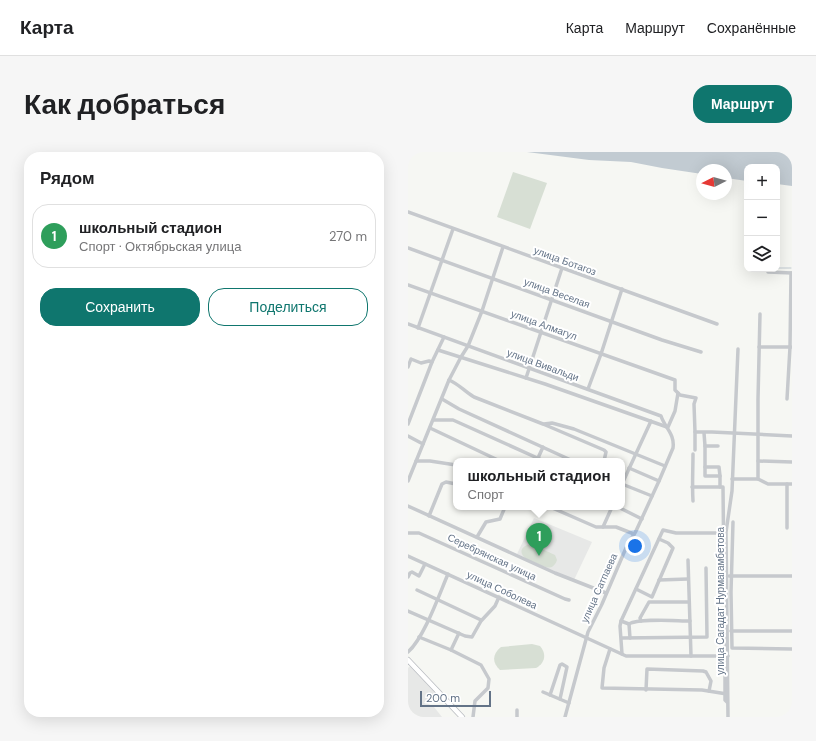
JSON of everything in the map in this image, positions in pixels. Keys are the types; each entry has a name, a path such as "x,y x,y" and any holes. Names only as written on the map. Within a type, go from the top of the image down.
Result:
{"main road":[{"path":"408,660 462,717"}],"street":[{"name":"улица Ботагоз","path":"408,212 717,324"},
{"path":"418,328 453,229"},
{"path":"408,481 449,380 468,346 482,311 503,246"},
{"name":"улица Веселая","path":"408,248 662,340 701,352"},
{"path":"526,378 562,268"},
{"path":"768,272 792,273 791,347 787,399"},
{"name":"улица Алмагул","path":"408,285 675,380 675,390 678,393"},
{"path":"588,389 622,289"},
{"path":"758,479 760,314"},
{"name":"улица Вивальди","path":"408,324 661,416 668,427"},
{"path":"408,424 432,362 444,337"},
{"path":"759,347 791,347"},
{"name":"улица Сагадат Нурмагамбетова","path":"728,717 726,694 726,656 730,631 724,533 732,479 738,349"},
{"path":"438,350 526,378 668,427 675,411 678,393 687,397 696,398 694,404 694,452 691,463 694,470 692,475 692,501"},
{"path":"408,367 411,359 421,363 429,361 432,362"},
{"path":"449,380 474,397 606,451 605,458"},
{"path":"442,399 459,409 567,458"},
{"path":"434,420 453,420 538,458 543,447"},
{"path":"625,477 651,421"},
{"path":"543,424 552,423 569,428 666,466"},
{"name":"улица Сатпаева","path":"565,717 588,638 606,593 666,466 674,443 668,427"},
{"path":"430,428 494,458"},
{"path":"695,432 792,436"},
{"path":"704,433 705,476 720,476"},
{"path":"408,436 423,444"},
{"path":"705,446 718,446"},
{"path":"416,461 430,461 453,465"},
{"path":"758,461 792,462"},
{"path":"705,467 719,467 720,487 722,487 726,656 633,657 609,648 604,668 602,688 709,691 726,694"},
{"path":"629,468 659,481"},
{"path":"732,479 758,479 768,484 792,484"},
{"path":"429,516 442,484 446,482 453,483"},
{"path":"787,484 787,528"},
{"path":"625,485 652,496"},
{"path":"692,487 720,487"},
{"path":"408,506 555,573 606,593"},
{"path":"477,537 486,522 500,519 504,510"},
{"path":"557,510 595,526 616,527 634,534"},
{"path":"603,527 611,510"},
{"path":"624,510 642,519"},
{"path":"733,522 730,631 732,648 792,649"},
{"path":"622,654 622,638 620,637 621,621 663,530 676,533 724,533"},
{"name":"Серебрянская улица","path":"408,533 419,532 569,600"},
{"path":"636,589 652,597 673,548 668,543 659,539"},
{"name":"улица Соболева","path":"408,556 609,648"},
{"path":"688,560 691,656"},
{"path":"408,577 412,572 419,576 425,564"},
{"path":"622,638 707,637 706,568"},
{"path":"408,652 413,647 428,620 448,574"},
{"path":"726,576 792,576"},
{"path":"659,580 688,579"},
{"path":"417,590 481,620"},
{"path":"408,611 465,636 472,637 481,620 495,606 499,597"},
{"path":"641,621 640,618 649,602 689,602"},
{"path":"621,621 629,624 641,621 690,621"},
{"path":"629,624 630,638"},
{"path":"730,631 792,631"},
{"path":"452,650 459,633"},
{"path":"419,637 452,650 481,665 489,679 488,688 475,701 473,717"},
{"path":"550,695 560,665 562,664 567,667 560,699"},
{"path":"646,690 647,669 706,672 710,682 709,691"},
{"path":"543,692 569,703"},
{"name":"улица Сагадат Нурмагамбетова","path":"724,717 727,708"},
{"path":"517,710 517,717"}],"shaded area":[{"path":"527,152 792,152 792,186 780,184 780,164 744,164 744,181 732,179 732,164 696,164 696,173 631,162 589,160"},
{"path":"513,172 547,183 530,229 497,217"},
{"path":"534,518 592,542 574,580 517,554"},
{"path":"531,544 555,555 557,560 555,564 548,568 524,557 522,554 523,548 526,545"},
{"path":"532,644 540,646 544,652 543,661 536,668 500,670 497,667 494,658 501,647"},
{"path":"412,664 437,691 425,702 434,707 442,717 408,717 408,668"}],"waterway":[{"path":"780,268 791,268"}],"place":[{"name":"школьный стадион","path":"539,556"}]}
